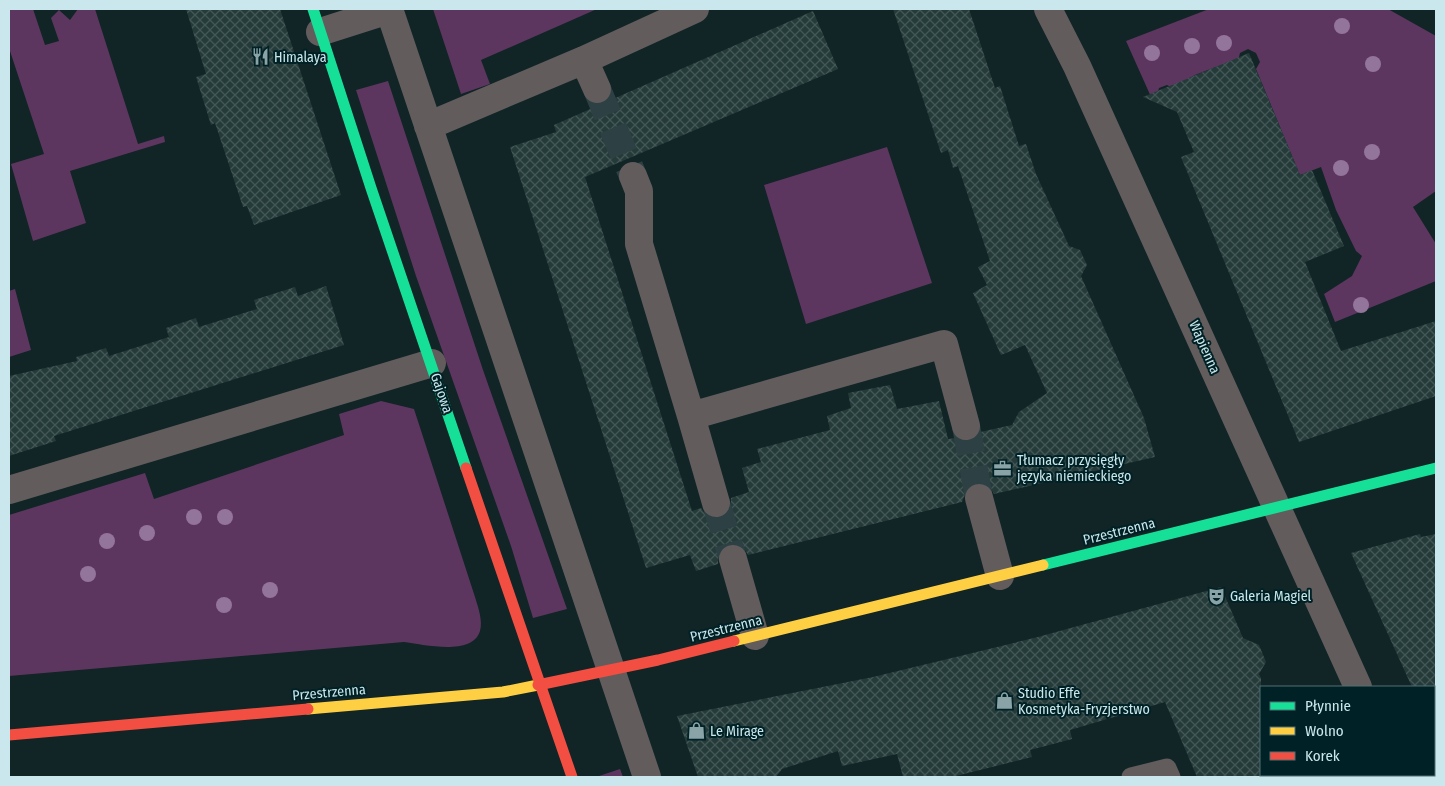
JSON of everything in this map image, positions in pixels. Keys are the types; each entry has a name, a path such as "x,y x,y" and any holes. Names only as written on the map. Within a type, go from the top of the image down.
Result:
{"street":[{"path":"428,126 584,60 695,9"},
{"name":"Wapienna","path":"1048,9 1077,66 1358,686"},
{"path":"317,20 389,10 647,777"},
{"name":"Gajowa","path":"317,20 572,777"},
{"path":"584,60 597,89"},
{"path":"633,176 639,191 639,244 716,503"},
{"path":"691,416 944,344 966,426"},
{"path":"9,490 432,363"},
{"name":"Przestrzenna","path":"9,734 476,695 540,685 755,636 1436,468"},
{"path":"979,498 1000,576"},
{"path":"733,559 755,636"}],"lane":[{"path":"1131,777 1167,768 1171,777"}],"shaded area":[{"path":"9,9 33,9 45,45 59,41 51,18 59,10 70,20 78,9 95,9 138,144 164,136 165,142 70,171 86,223 33,241 11,164 44,154 9,48"},
{"path":"433,9 597,9 481,60 490,84 461,94"},
{"path":"1209,9 1388,9 1436,36 1436,191 1413,207 1436,244 1436,281 1335,322 1324,294 1352,276 1362,256 1356,251 1336,210 1321,167 1300,175 1256,69 1260,62 1256,53 1248,49 1240,53 1238,61 1195,75 1173,88 1167,85 1159,88 1157,96 1152,99 1126,41"},
{"path":"388,81 483,370 567,609 533,618 511,546 416,276 356,90"},
{"path":"887,147 932,283 806,324 764,185"},
{"path":"15,289 31,350 9,357 9,291"},
{"path":"381,401 414,409 479,609 481,627 475,639 467,644 446,647 404,642 9,676 9,515 145,473 154,499 344,435 339,414"},
{"path":"620,769 623,777 596,777"}],"building":[{"path":"186,9 280,9 341,195 254,225 247,206 243,207 215,123 211,125 196,77 206,74"},
{"path":"893,9 969,9 995,88 1000,86 1019,146 1026,144 1036,174 1069,246 1080,250 1087,265 1081,276 1144,418 1155,457 994,494 990,487 983,483 975,483 968,487 962,502 748,555 743,547 729,544 721,549 718,556 718,564 696,571 690,555 646,568 510,147 556,132 554,125 813,11 838,69 585,177 692,511 701,508 706,515 713,518 721,518 727,514 731,507 731,498 749,492 742,468 761,462 757,449 830,430 827,416 851,408 848,393 890,385 897,409 939,401 948,439 956,438 962,441 970,441 980,432 1012,425 1019,412 1047,393 1025,345 1001,355 973,293 987,285 978,267 990,261 958,166 953,168 948,150 941,153"},
{"path":"1249,53 1300,175 1312,170 1344,246 1305,262 1341,351 1436,321 1436,396 1299,442 1181,157 1194,152 1177,112 1143,97"},
{"path":"326,286 344,345 54,436 56,441 9,456 9,376 77,361 76,357 106,348 109,356 169,337 166,328 196,318 199,327 257,309 254,300 295,287 298,296"},
{"path":"1420,534 1421,537 1436,534 1436,740 1435,686 1412,686 1351,553"},
{"path":"1221,587 1243,638 1259,645 1266,662 1259,674 1261,678 1261,777 1197,777 1165,702 1070,730 1072,739 1030,750 1032,757 952,777 903,777 897,754 842,766 838,751 782,769 776,777 698,777 677,716 873,677 1034,638"}],"tunnel":[{"path":"597,89 633,176"},
{"path":"966,426 979,498"},
{"path":"716,503 733,559"}],"traffic: fast":[{"path":"313,9 371,188 466,468"},
{"path":"1043,565 1436,468"}],"traffic: slow":[{"path":"734,641 1043,565"},
{"path":"308,709 503,692 538,685"}],"traffic: jam":[{"path":"466,468 572,777"},
{"path":"538,685 658,660 734,641"},
{"path":"9,735 308,709"}],"place":[{"name":"Himalaya","path":"260,57"},
{"name":"Tłumacz przysięgły języka niemieckiego","path":"1003,468"},
{"name":"Galeria Magiel","path":"1216,596"},
{"name":"Studio Effe Kosmetyka-Fryzjerstwo","path":"1004,701"},
{"name":"Le Mirage","path":"696,731"}]}
